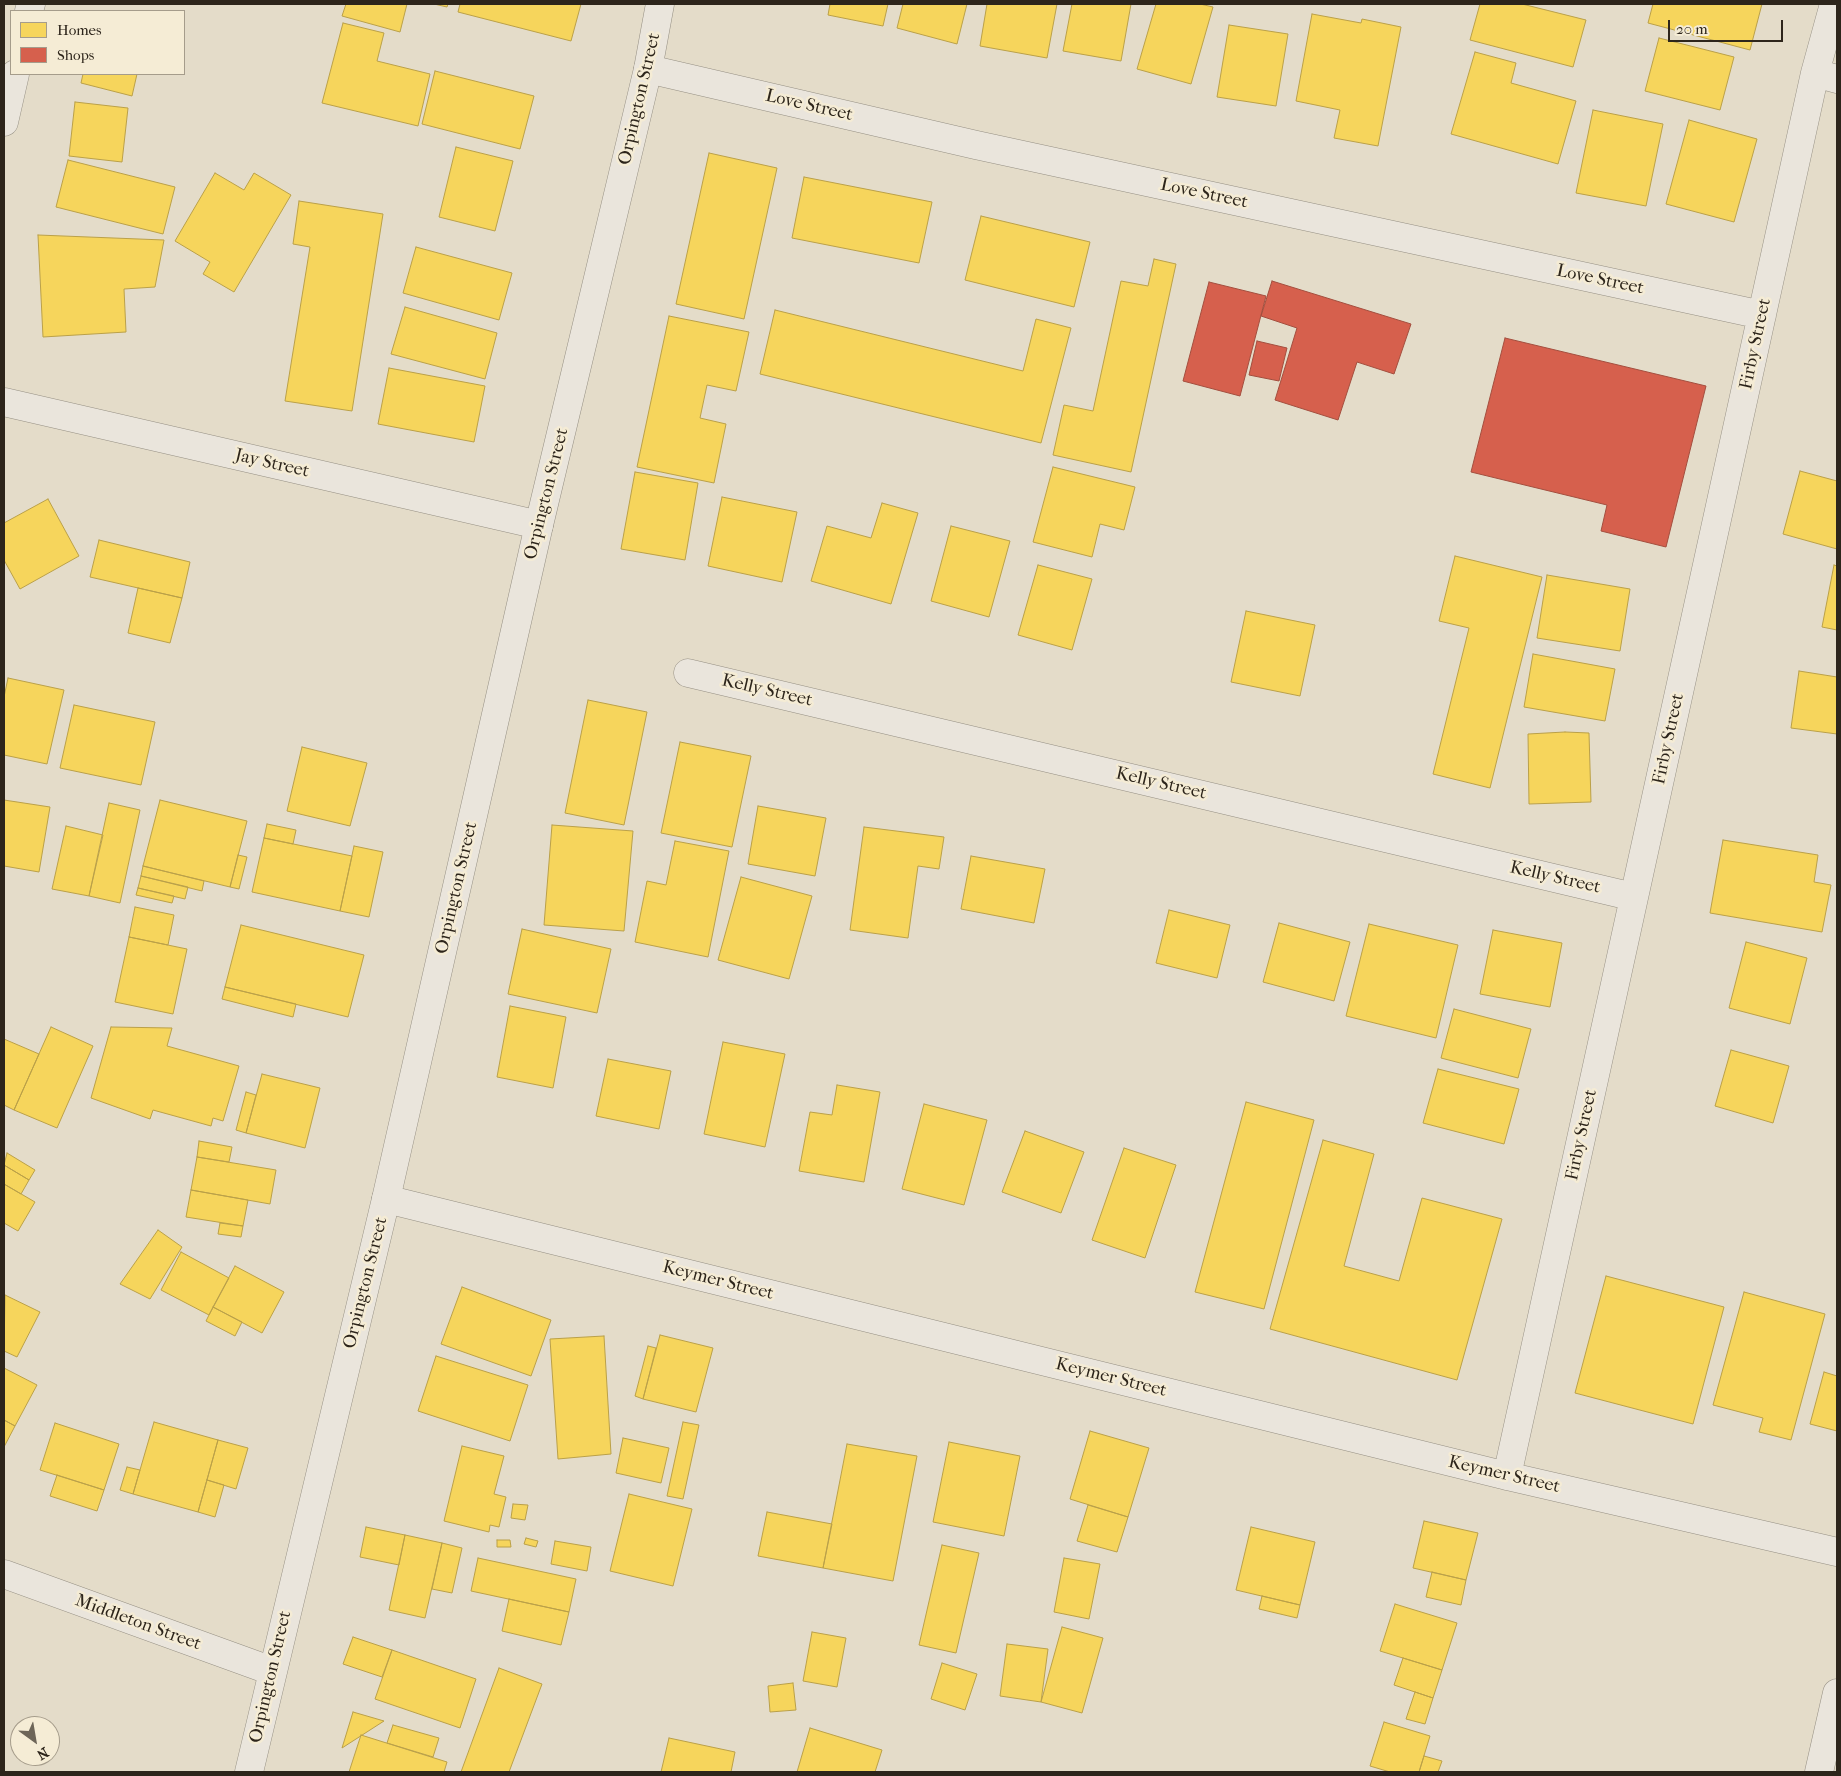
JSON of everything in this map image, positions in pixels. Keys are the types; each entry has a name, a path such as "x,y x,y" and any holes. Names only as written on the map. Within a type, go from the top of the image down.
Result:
{"street":[{"name":"Orpington Street","path":"248,1772 386,1200 539,525 648,69 660,4"},
{"name":"Firby Street","path":"1507,1476 1762,315 1826,76 1834,4"},
{"name":"Love Street","path":"648,69 976,145 1762,315"},
{"path":"4,122 15,75"},
{"name":"Jay Street","path":"4,402 539,525"},
{"name":"Kelly Street","path":"688,673 1634,897"},
{"name":"Keymer Street","path":"386,1200 1507,1476 1837,1552"},
{"name":"Middleton Street","path":"4,1574 272,1671"},
{"path":"1820,1772 1837,1693"}],"building: Homes":[{"path":"346,4 407,4 400,32 342,16"},
{"path":"434,4 448,4 447,7"},
{"path":"460,4 581,4 571,41 458,12"},
{"path":"830,4 888,4 883,26 828,15"},
{"path":"903,4 967,4 957,44 897,28"},
{"path":"987,4 1057,4 1047,58 980,46"},
{"path":"1072,4 1131,4 1121,61 1063,51"},
{"path":"1156,4 1200,4 1213,7 1191,84 1137,69"},
{"path":"1480,4 1522,4 1586,20 1573,67 1470,40"},
{"path":"1653,4 1762,4 1750,50 1648,23"},
{"path":"1312,14 1361,23 1362,19 1401,27 1378,146 1334,138 1340,110 1296,101"},
{"path":"343,23 384,33 377,61 430,74 418,126 322,103"},
{"path":"1229,25 1288,34 1276,106 1217,97"},
{"path":"1659,38 1734,57 1720,110 1645,91"},
{"path":"1475,52 1516,63 1511,83 1576,101 1558,164 1451,134"},
{"path":"435,71 534,96 520,149 422,124"},
{"path":"83,75 137,75 132,96 81,83"},
{"path":"75,102 128,108 122,162 69,156"},
{"path":"1593,110 1663,124 1646,206 1576,193"},
{"path":"1689,120 1757,139 1734,222 1666,204"},
{"path":"456,147 513,161 495,231 439,217"},
{"path":"709,153 777,168 744,319 676,304"},
{"path":"68,160 175,187 163,234 56,207"},
{"path":"215,173 244,190 254,173 291,195 234,292 203,274 210,262 175,241"},
{"path":"804,177 932,202 919,263 792,238"},
{"path":"299,201 383,214 352,411 285,401 310,247 293,244"},
{"path":"981,216 1090,242 1074,307 965,280"},
{"path":"38,235 164,240 155,287 124,289 126,332 43,337"},
{"path":"416,247 512,273 499,320 403,293"},
{"path":"1154,259 1176,264 1131,472 1053,455 1064,405 1093,411 1121,281 1148,286"},
{"path":"405,307 497,333 485,379 391,354"},
{"path":"775,310 1023,371 1036,319 1071,328 1041,443 760,374"},
{"path":"669,316 749,332 736,391 707,385 700,418 726,424 714,483 637,467"},
{"path":"389,368 485,386 474,442 378,424"},
{"path":"1053,467 1135,487 1124,530 1100,524 1092,557 1033,542"},
{"path":"1800,471 1837,481 1837,549 1783,534"},
{"path":"635,472 698,483 685,560 621,549"},
{"path":"722,497 797,512 782,582 708,566"},
{"path":"48,499 79,556 20,589 4,560 4,523"},
{"path":"882,503 918,513 891,604 811,581 827,526 871,538"},
{"path":"951,526 1010,541 989,617 931,601"},
{"path":"99,540 190,562 182,598 90,577"},
{"path":"1455,556 1542,577 1490,788 1433,774 1469,628 1439,621"},
{"path":"1038,565 1092,579 1072,650 1018,635"},
{"path":"1834,565 1837,566 1837,630 1822,627"},
{"path":"1547,575 1630,589 1620,651 1537,638"},
{"path":"138,588 182,598 170,643 128,633"},
{"path":"1246,611 1315,625 1300,696 1231,682"},
{"path":"1533,654 1615,669 1605,721 1524,707"},
{"path":"1799,671 1837,677 1837,734 1791,728"},
{"path":"8,678 64,690 47,764 4,755 4,697"},
{"path":"588,700 647,712 624,825 565,813"},
{"path":"74,705 155,722 141,785 60,768"},
{"path":"1589,733 1591,802 1529,804 1528,734"},
{"path":"680,742 751,756 732,847 661,833"},
{"path":"302,747 367,763 350,826 287,811"},
{"path":"4,800 50,807 39,872 4,866"},
{"path":"160,800 247,821 230,887 143,866"},
{"path":"109,803 140,810 120,903 89,896"},
{"path":"758,806 826,818 815,876 748,864"},
{"path":"267,824 296,830 293,844 264,838"},
{"path":"552,825 633,831 624,931 544,925"},
{"path":"66,826 103,835 89,896 52,889"},
{"path":"864,827 944,837 939,869 918,866 908,938 850,930"},
{"path":"264,838 352,856 340,911 252,892"},
{"path":"1723,840 1818,855 1814,882 1831,885 1822,932 1710,913"},
{"path":"675,841 729,851 708,957 635,942 647,881 666,885"},
{"path":"354,846 383,852 369,917 340,911"},
{"path":"238,855 247,857 239,889 230,887"},
{"path":"971,856 1045,869 1034,923 961,909"},
{"path":"143,866 204,881 202,891 141,876"},
{"path":"141,876 188,887 185,899 138,888"},
{"path":"741,877 812,896 789,979 718,960"},
{"path":"138,888 174,896 172,903 136,895"},
{"path":"135,907 174,915 168,945 129,937"},
{"path":"1169,910 1230,925 1217,978 1156,963"},
{"path":"1279,923 1350,942 1334,1001 1263,982"},
{"path":"1369,924 1458,945 1436,1038 1346,1016"},
{"path":"241,925 364,955 348,1017 225,987"},
{"path":"522,929 611,949 597,1013 508,994"},
{"path":"1493,930 1562,943 1550,1007 1480,994"},
{"path":"129,937 187,949 173,1014 115,1002"},
{"path":"1746,942 1807,958 1790,1024 1729,1008"},
{"path":"225,987 296,1004 293,1017 222,999"},
{"path":"510,1006 566,1017 553,1088 497,1077"},
{"path":"1454,1009 1531,1029 1518,1078 1441,1058"},
{"path":"51,1027 93,1046 57,1128 14,1110"},
{"path":"111,1027 172,1028 167,1046 239,1066 223,1121 213,1118 211,1126 153,1110 150,1119 91,1098"},
{"path":"4,1039 39,1054 14,1110 4,1105"},
{"path":"723,1042 785,1054 765,1147 704,1134"},
{"path":"1731,1050 1789,1066 1773,1123 1715,1106"},
{"path":"608,1059 671,1071 659,1129 596,1116"},
{"path":"1438,1069 1519,1089 1504,1144 1423,1123"},
{"path":"262,1074 320,1088 305,1148 246,1133"},
{"path":"837,1085 880,1092 864,1182 799,1171 810,1112 832,1115"},
{"path":"246,1092 256,1095 246,1133 236,1130"},
{"path":"1246,1102 1314,1120 1264,1309 1195,1292"},
{"path":"924,1104 987,1120 964,1205 902,1189"},
{"path":"1025,1131 1084,1152 1061,1213 1002,1192"},
{"path":"1323,1140 1374,1154 1344,1266 1399,1281 1422,1198 1502,1219 1457,1380 1270,1329"},
{"path":"199,1141 232,1147 229,1162 197,1157"},
{"path":"1124,1148 1176,1165 1145,1258 1092,1240"},
{"path":"7,1153 35,1170 29,1180 4,1165"},
{"path":"197,1157 276,1170 270,1204 191,1190"},
{"path":"4,1165 29,1180 21,1194 4,1184"},
{"path":"4,1184 35,1202 18,1231 4,1223"},
{"path":"191,1190 248,1200 243,1226 186,1217"},
{"path":"220,1223 243,1226 241,1237 218,1234"},
{"path":"158,1230 182,1247 150,1299 120,1284"},
{"path":"181,1252 229,1278 209,1315 161,1290"},
{"path":"235,1266 284,1292 262,1333 213,1307"},
{"path":"1606,1276 1724,1307 1693,1424 1575,1393"},
{"path":"462,1287 551,1320 531,1376 441,1344"},
{"path":"1744,1292 1825,1314 1791,1440 1759,1432 1763,1418 1713,1405"},
{"path":"5,1295 40,1312 17,1357 4,1351"},
{"path":"213,1307 242,1322 235,1336 206,1321"},
{"path":"660,1335 713,1348 696,1412 643,1399"},
{"path":"604,1336 611,1454 558,1459 550,1339"},
{"path":"648,1346 656,1348 643,1399 635,1396"},
{"path":"436,1356 528,1385 510,1441 418,1411"},
{"path":"4,1368 37,1385 15,1426 4,1420"},
{"path":"1824,1372 1837,1376 1837,1431 1810,1424"},
{"path":"4,1420 15,1426 4,1447"},
{"path":"154,1422 218,1440 198,1512 133,1494"},
{"path":"683,1422 699,1425 683,1499 667,1496"},
{"path":"55,1423 119,1444 104,1490 40,1470"},
{"path":"1090,1431 1149,1448 1128,1517 1070,1499"},
{"path":"623,1438 669,1448 661,1483 616,1473"},
{"path":"218,1440 248,1448 236,1489 207,1480"},
{"path":"949,1442 1020,1456 1004,1536 933,1522"},
{"path":"847,1444 917,1456 893,1581 823,1568"},
{"path":"462,1446 504,1456 494,1494 506,1497 499,1527 490,1525 489,1532 444,1521"},
{"path":"127,1467 140,1470 133,1494 120,1490"},
{"path":"57,1475 104,1490 97,1511 50,1496"},
{"path":"207,1480 224,1485 215,1517 198,1512"},
{"path":"629,1494 692,1509 673,1586 610,1571"},
{"path":"513,1504 528,1505 525,1520 511,1518"},
{"path":"1088,1505 1128,1517 1117,1552 1077,1541"},
{"path":"767,1512 832,1524 823,1568 758,1556"},
{"path":"1424,1521 1478,1533 1466,1580 1413,1568"},
{"path":"366,1527 405,1535 399,1565 360,1557"},
{"path":"1251,1527 1315,1542 1300,1605 1236,1590"},
{"path":"405,1535 442,1543 425,1618 389,1610"},
{"path":"526,1538 538,1541 536,1547 524,1544"},
{"path":"497,1540 510,1540 511,1547 497,1547"},
{"path":"555,1541 591,1547 587,1571 551,1564"},
{"path":"442,1543 462,1548 452,1593 432,1589"},
{"path":"942,1545 979,1553 956,1653 919,1645"},
{"path":"478,1558 576,1579 569,1612 471,1591"},
{"path":"1064,1558 1100,1564 1089,1619 1054,1612"},
{"path":"1432,1572 1466,1580 1461,1605 1426,1597"},
{"path":"1262,1596 1300,1605 1297,1618 1259,1609"},
{"path":"509,1599 569,1612 561,1645 502,1631"},
{"path":"1395,1604 1457,1623 1442,1670 1380,1651"},
{"path":"1062,1627 1103,1638 1082,1713 1041,1702"},
{"path":"812,1632 846,1638 837,1687 803,1681"},
{"path":"353,1637 392,1650 382,1677 343,1664"},
{"path":"1007,1644 1048,1649 1041,1702 1000,1696"},
{"path":"392,1650 476,1679 460,1728 375,1699"},
{"path":"1403,1658 1442,1670 1433,1698 1394,1685"},
{"path":"942,1663 977,1674 965,1710 931,1699"},
{"path":"499,1668 542,1684 509,1772 461,1772"},
{"path":"793,1683 796,1710 770,1712 768,1686"},
{"path":"1415,1692 1433,1698 1425,1724 1406,1719"},
{"path":"353,1712 384,1721 342,1748"},
{"path":"1384,1722 1430,1736 1419,1772 1390,1772 1370,1766"},
{"path":"393,1725 439,1738 433,1757 387,1743"},
{"path":"810,1728 882,1750 875,1772 797,1772"},
{"path":"361,1735 447,1762 444,1772 349,1772"},
{"path":"669,1738 735,1752 731,1772 661,1772"},
{"path":"1424,1756 1442,1761 1438,1772 1419,1772"}],"building: Shops":[{"path":"1272,281 1411,324 1394,374 1357,362 1338,420 1275,400 1297,328 1261,316"},
{"path":"1209,282 1266,296 1240,396 1183,381"},
{"path":"1505,338 1706,386 1666,547 1601,531 1607,505 1471,472"},
{"path":"1257,341 1287,348 1279,381 1249,375"}]}
